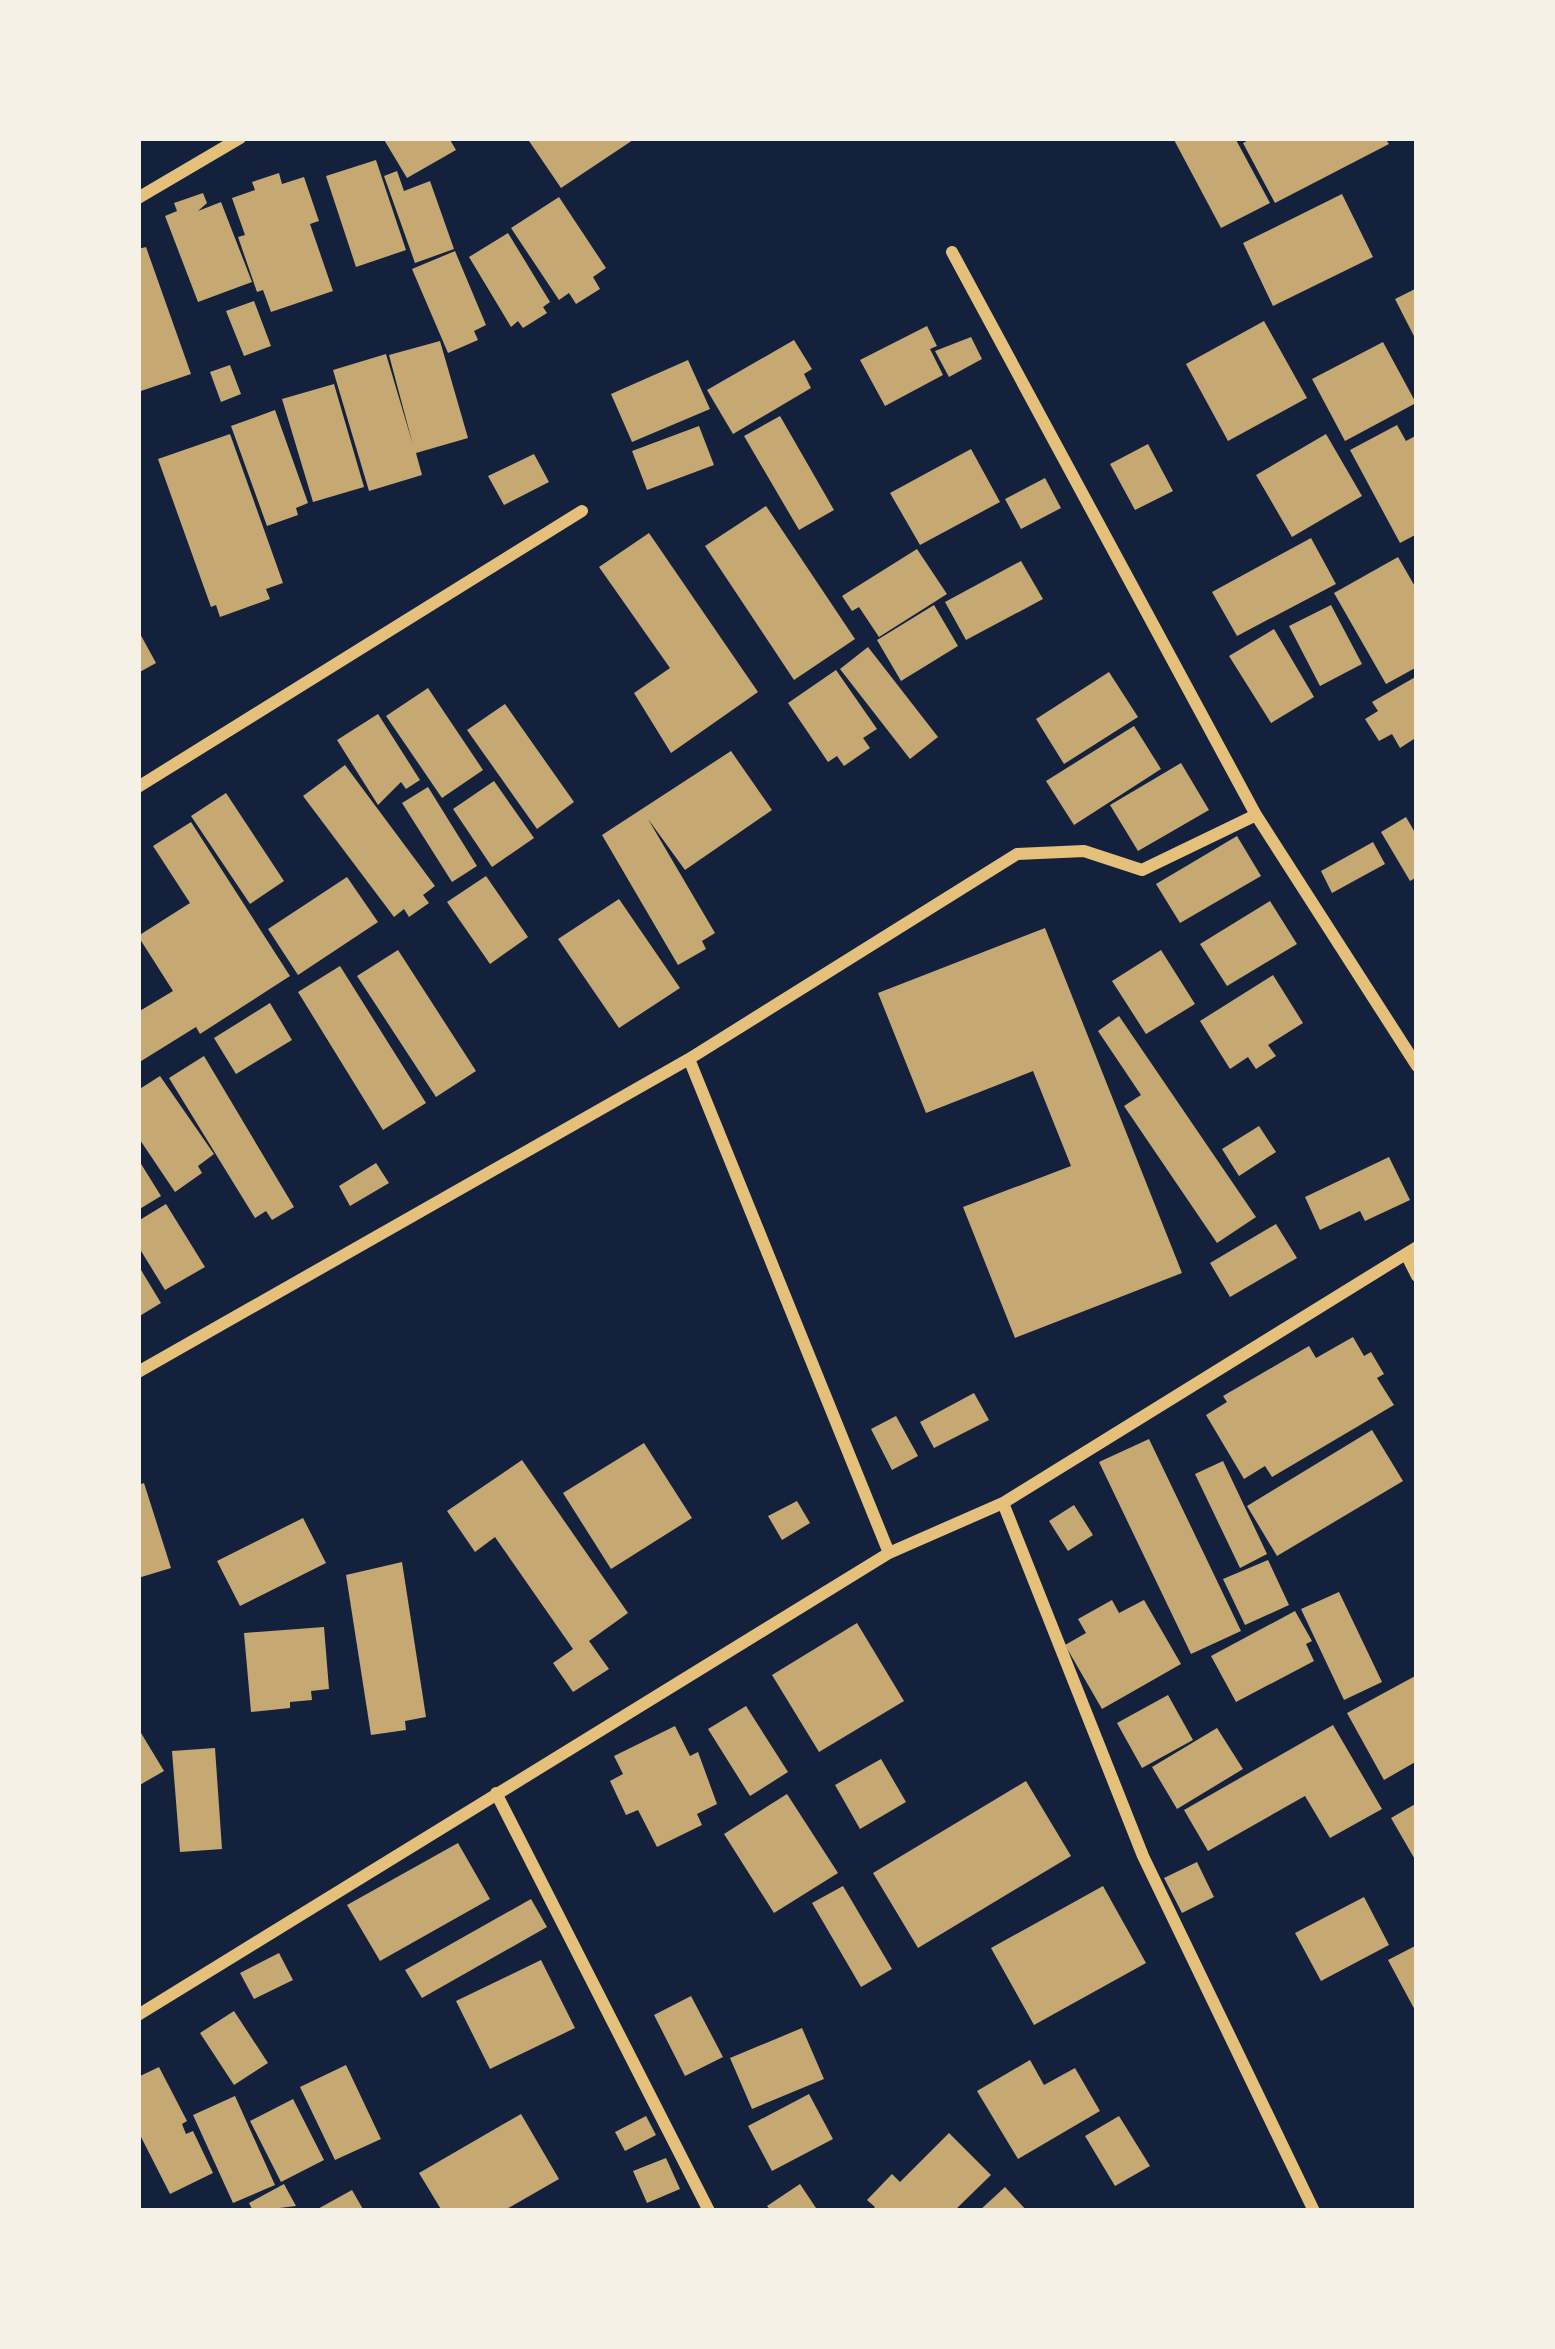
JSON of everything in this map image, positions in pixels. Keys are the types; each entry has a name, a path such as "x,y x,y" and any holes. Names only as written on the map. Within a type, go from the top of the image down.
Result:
{"street":[{"path":"138,198 240,138"},
{"path":"952,252 1256,815 1417,1066"},
{"path":"138,787 582,511"},
{"path":"138,1372 689,1059 1017,854 1084,851 1142,870 1256,815"},
{"path":"689,1059 889,1553"},
{"path":"138,2015 889,1553 1004,1503 1412,1250 1417,1276"},
{"path":"1004,1503 1143,1856 1314,2211"},
{"path":"496,1793 709,2211"}],"building":[{"path":"383,138 449,138 456,150 407,178"},
{"path":"527,138 636,138 561,188"},
{"path":"1173,138 1235,138 1270,203 1221,228"},
{"path":"1252,138 1385,138 1389,144 1275,203 1243,143"},
{"path":"376,160 406,250 356,267 326,176"},
{"path":"397,171 404,191 430,181 454,249 415,263 384,176"},
{"path":"279,173 282,184 304,177 319,221 310,224 333,291 271,312 263,290 257,292 238,237 245,235 232,198 255,190 252,182"},
{"path":"203,193 207,203 198,211 221,202 252,282 198,302 165,216 177,211 174,203"},
{"path":"1342,194 1373,257 1273,306 1243,243"},
{"path":"559,197 606,268 593,277 600,289 576,304 569,293 559,300 511,228"},
{"path":"508,233 550,302 543,307 547,313 523,328 518,321 511,327 469,257"},
{"path":"146,247 191,374 138,392 138,249"},
{"path":"455,251 486,325 474,331 478,340 448,353 412,269"},
{"path":"1417,288 1417,342 1395,299"},
{"path":"254,301 271,346 244,356 226,311"},
{"path":"1264,321 1307,398 1228,441 1186,364"},
{"path":"927,326 937,346 930,349 943,375 885,406 860,360"},
{"path":"971,337 982,359 949,377 935,351"},
{"path":"794,340 812,369 804,374 811,388 733,434 707,390"},
{"path":"440,341 468,438 416,453 422,475 369,491 333,370 386,354 413,445 389,355"},
{"path":"1383,342 1416,403 1345,441 1312,379"},
{"path":"688,360 710,409 632,442 611,394"},
{"path":"230,365 241,394 221,402 210,372"},
{"path":"334,384 364,487 313,502 282,399"},
{"path":"275,410 308,503 296,508 298,515 267,526 231,426"},
{"path":"780,416 834,510 799,530 744,436"},
{"path":"1397,425 1406,441 1417,435 1417,534 1400,543 1350,450"},
{"path":"699,426 714,465 647,490 632,451"},
{"path":"230,434 283,583 266,589 270,599 220,617 216,605 211,607 158,459"},
{"path":"1326,434 1362,496 1292,537 1256,475"},
{"path":"1148,444 1173,491 1135,510 1110,464"},
{"path":"971,449 1000,502 920,545 890,493"},
{"path":"534,454 549,482 504,505 488,476"},
{"path":"1045,478 1061,508 1021,529 1005,499"},
{"path":"766,506 855,639 794,680 705,546"},
{"path":"649,533 758,692 671,753 634,693 670,668 599,567"},
{"path":"1311,538 1336,584 1237,636 1212,592"},
{"path":"917,549 947,594 879,637 859,607 852,611 842,596"},
{"path":"1398,557 1417,590 1417,667 1386,684 1334,593"},
{"path":"1021,561 1043,599 966,640 945,602"},
{"path":"934,605 958,646 901,681 877,640"},
{"path":"1331,605 1362,664 1320,686 1289,626"},
{"path":"1274,629 1314,697 1271,723 1229,656"},
{"path":"138,630 156,663 138,673"},
{"path":"868,647 938,737 910,759 840,669"},
{"path":"836,670 877,729 863,738 870,748 844,766 837,756 828,762 788,703"},
{"path":"1109,672 1138,717 1064,764 1036,719"},
{"path":"1417,676 1417,737 1400,748 1392,734 1379,741 1365,719 1378,711 1372,702"},
{"path":"428,688 483,770 442,798 386,716"},
{"path":"505,704 574,802 537,829 467,730"},
{"path":"378,714 420,780 406,789 401,782 378,805 337,740"},
{"path":"1134,726 1161,769 1074,825 1046,781"},
{"path":"731,751 772,810 685,870 648,819 715,933 702,941 706,949 678,965 602,835"},
{"path":"1181,763 1209,810 1138,851 1110,805"},
{"path":"345,765 435,886 423,895 429,903 409,917 404,909 394,917 303,796"},
{"path":"494,781 534,838 492,867 453,809"},
{"path":"428,787 477,866 452,882 402,803"},
{"path":"226,793 284,881 250,904 191,816"},
{"path":"1406,817 1417,836 1417,877 1410,881 1381,832"},
{"path":"191,822 290,976 200,1034 196,1027 138,1063 138,1012 173,991 138,936 190,903 153,846"},
{"path":"1237,836 1261,876 1180,923 1156,884"},
{"path":"1373,842 1385,864 1332,893 1321,871"},
{"path":"486,876 528,937 490,964 447,902"},
{"path":"347,877 378,922 298,975 268,929"},
{"path":"619,899 680,988 619,1028 558,939"},
{"path":"1270,901 1297,944 1227,986 1200,944"},
{"path":"1045,928 1182,1273 1015,1338 963,1207 1071,1166 1033,1071 926,1113 878,993"},
{"path":"398,950 476,1071 436,1097 357,976"},
{"path":"1161,950 1195,1004 1146,1034 1112,981"},
{"path":"340,966 426,1103 383,1130 298,992"},
{"path":"1273,975 1303,1023 1268,1045 1276,1056 1256,1069 1248,1057 1230,1069 1200,1021"},
{"path":"270,1003 292,1040 236,1074 214,1038"},
{"path":"1119,1016 1256,1217 1217,1243 1124,1106 1141,1095 1098,1031"},
{"path":"204,1056 294,1207 272,1220 266,1211 255,1218 169,1078"},
{"path":"160,1076 214,1154 198,1166 202,1173 175,1192 138,1137 138,1090"},
{"path":"1259,1126 1276,1152 1239,1176 1222,1149"},
{"path":"1389,1157 1410,1200 1365,1221 1360,1211 1320,1230 1305,1197"},
{"path":"138,1159 161,1196 138,1210"},
{"path":"376,1163 389,1183 350,1206 339,1186"},
{"path":"166,1204 205,1267 165,1290 138,1246 138,1221"},
{"path":"1276,1224 1297,1258 1230,1297 1210,1263"},
{"path":"138,1265 161,1303 138,1317"},
{"path":"1353,1337 1364,1356 1371,1352 1384,1374 1377,1378 1394,1405 1272,1477 1265,1466 1244,1479 1206,1415 1227,1402 1223,1396 1309,1346 1316,1358"},
{"path":"974,1393 989,1420 934,1448 920,1422"},
{"path":"896,1416 918,1456 892,1470 871,1429"},
{"path":"1372,1430 1403,1481 1277,1556 1247,1506"},
{"path":"1149,1439 1241,1631 1191,1654 1099,1462"},
{"path":"644,1443 692,1518 611,1569 563,1493"},
{"path":"522,1460 628,1613 589,1641 609,1669 573,1692 553,1663 573,1649 495,1537 475,1552 447,1511"},
{"path":"1223,1461 1267,1554 1240,1568 1195,1474"},
{"path":"144,1483 171,1568 138,1578 138,1485"},
{"path":"797,1501 810,1523 782,1540 768,1516"},
{"path":"1074,1505 1093,1535 1068,1551 1049,1521"},
{"path":"303,1518 326,1563 240,1606 217,1561"},
{"path":"1268,1560 1289,1605 1245,1625 1223,1579"},
{"path":"402,1562 426,1717 405,1721 406,1730 371,1735 346,1575"},
{"path":"1339,1592 1382,1682 1344,1700 1301,1609"},
{"path":"1112,1600 1119,1613 1144,1600 1181,1664 1102,1709 1065,1645 1086,1633 1078,1619"},
{"path":"1295,1611 1312,1641 1306,1644 1314,1661 1236,1702 1211,1656"},
{"path":"857,1623 904,1701 819,1752 772,1675"},
{"path":"324,1627 329,1689 311,1691 312,1700 290,1702 290,1708 251,1712 244,1633"},
{"path":"1417,1675 1417,1761 1384,1780 1347,1713"},
{"path":"1168,1695 1193,1740 1142,1768 1117,1723"},
{"path":"746,1706 788,1772 750,1796 708,1729"},
{"path":"1333,1725 1382,1809 1330,1838 1305,1796 1208,1851 1184,1810"},
{"path":"675,1726 690,1756 698,1752 717,1804 697,1814 702,1825 657,1847 638,1810 626,1815 610,1781 623,1774 614,1756"},
{"path":"138,1728 164,1771 138,1786"},
{"path":"1217,1728 1243,1769 1177,1809 1152,1767"},
{"path":"215,1748 222,1849 180,1852 172,1751"},
{"path":"881,1759 906,1802 860,1829 835,1785"},
{"path":"1026,1781 1071,1856 918,1948 873,1873"},
{"path":"787,1794 838,1873 774,1913 724,1834"},
{"path":"1417,1803 1417,1863 1391,1818"},
{"path":"458,1843 490,1899 380,1961 347,1905"},
{"path":"1197,1862 1214,1897 1182,1913 1164,1878"},
{"path":"843,1886 892,1969 861,1987 812,1903"},
{"path":"1103,1886 1146,1963 1034,2025 991,1948"},
{"path":"1364,1897 1389,1945 1321,1981 1295,1933"},
{"path":"531,1899 547,1927 422,1998 405,1970"},
{"path":"1417,1945 1417,2014 1388,1960"},
{"path":"279,1953 293,1980 254,1999 240,1973"},
{"path":"541,1960 575,2028 490,2069 456,2001"},
{"path":"691,1996 723,2057 685,2076 654,2015"},
{"path":"234,2011 268,2063 234,2085 200,2033"},
{"path":"802,2028 824,2079 752,2109 730,2058"},
{"path":"1030,2060 1044,2085 1075,2068 1100,2111 1018,2159 977,2091"},
{"path":"346,2065 381,2139 335,2160 300,2087"},
{"path":"159,2067 187,2121 182,2124 186,2134 193,2131 213,2173 170,2194 138,2131 138,2077"},
{"path":"809,2094 833,2139 772,2171 748,2126"},
{"path":"235,2096 275,2185 233,2203 193,2115"},
{"path":"293,2099 324,2160 281,2182 250,2121"},
{"path":"521,2114 559,2179 503,2211 442,2211 419,2173"},
{"path":"646,2116 656,2135 625,2151 615,2132"},
{"path":"1119,2116 1150,2166 1115,2186 1085,2136"},
{"path":"949,2133 991,2175 954,2211 871,2211 875,2207 867,2200 892,2174 900,2182"},
{"path":"666,2158 680,2189 647,2203 633,2171"},
{"path":"284,2184 296,2206 253,2211 249,2203"},
{"path":"800,2184 818,2211 771,2211 767,2206"},
{"path":"1005,2187 1027,2211 979,2211"},
{"path":"352,2190 364,2211 314,2211"}]}
